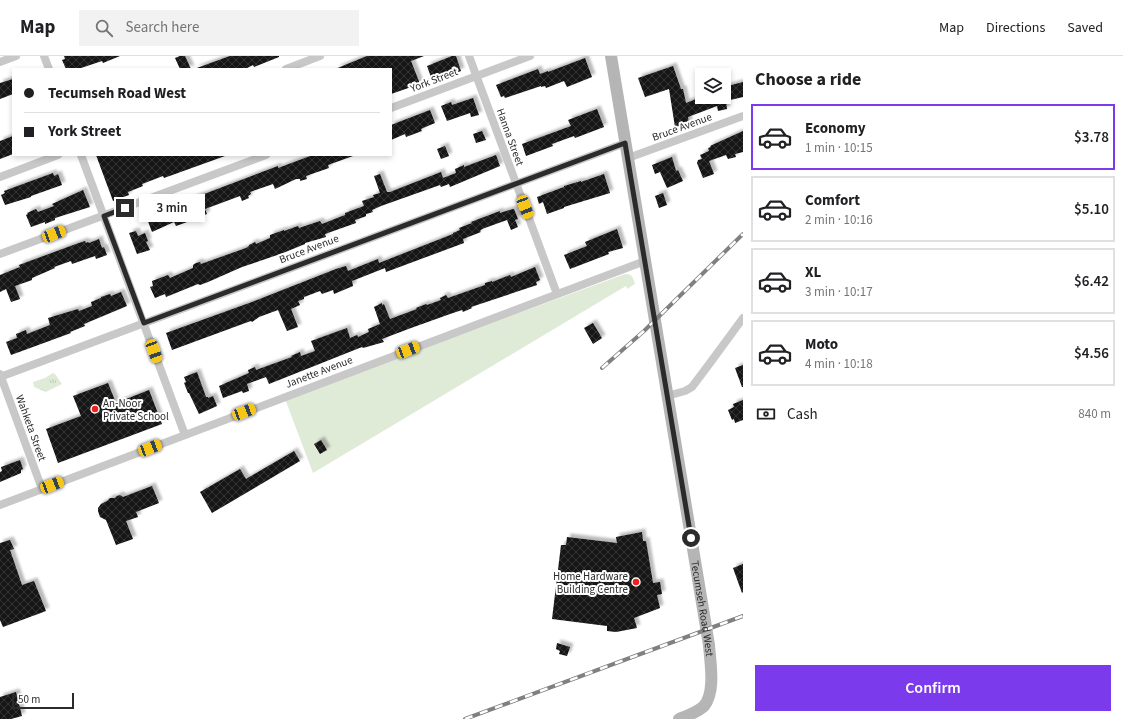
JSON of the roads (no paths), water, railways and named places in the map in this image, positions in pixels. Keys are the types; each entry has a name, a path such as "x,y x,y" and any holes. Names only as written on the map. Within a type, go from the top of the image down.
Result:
{"main road":[{"name":"Tecumseh Road West","path":"611,56 708,638 712,679 708,696 704,706 679,719"}],"street":[{"path":"0,62 16,56"},
{"path":"44,56 49,68"},
{"path":"289,68 320,56"},
{"name":"Hanna Street","path":"469,56 557,294"},
{"name":"York Street","path":"392,108 530,56"},
{"name":"Bruce Avenue","path":"628,158 743,116"},
{"name":"Bruce Avenue","path":"0,376 625,143"},
{"path":"0,177 55,156"},
{"path":"81,156 185,435"},
{"path":"0,254 263,156"},
{"name":"Janette Avenue","path":"0,505 645,261"},
{"path":"667,396 686,391 697,381 743,318"},
{"name":"Wahketa Street","path":"0,376 42,489"}],"railway":[{"path":"602,368 644,331 743,234"},
{"path":"465,719 743,616"}],"place":[{"name":"An-Noor Private School","path":"95,409"},
{"name":"Home Hardware Building Centre","path":"636,582"}]}
